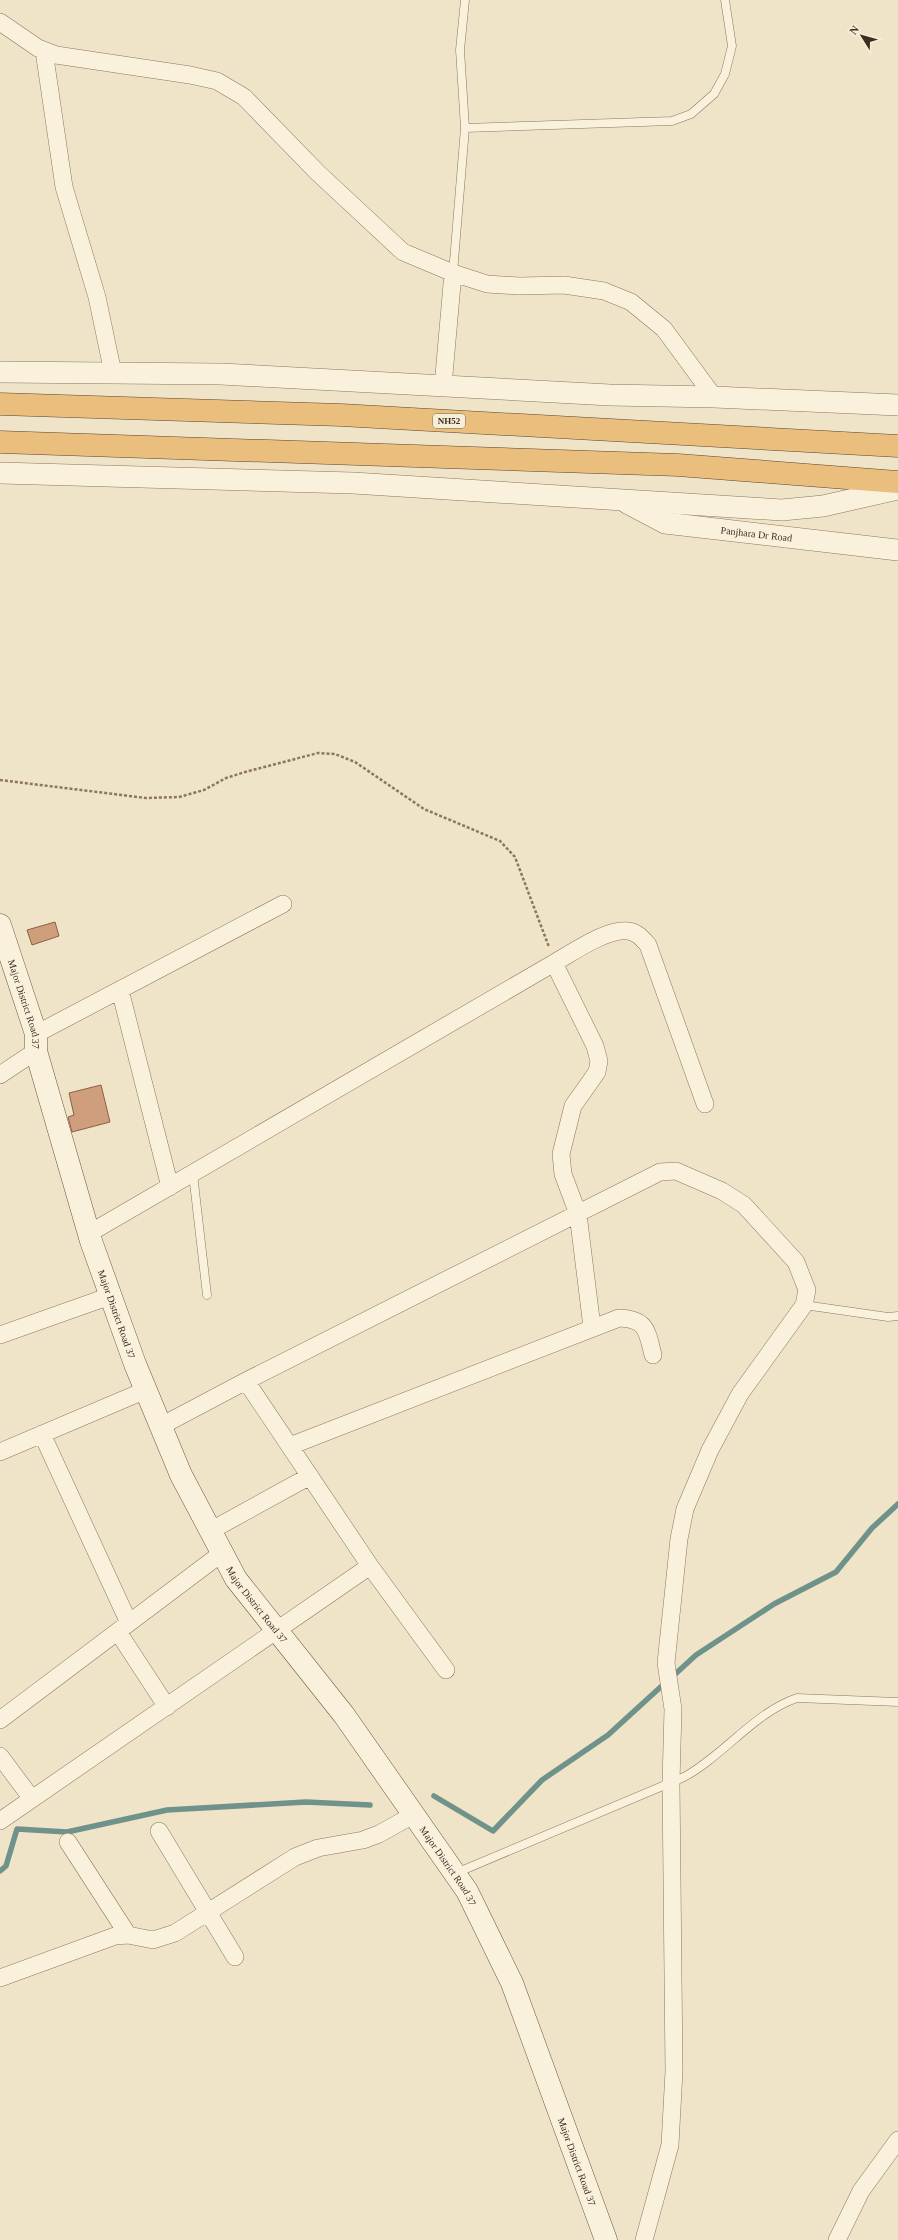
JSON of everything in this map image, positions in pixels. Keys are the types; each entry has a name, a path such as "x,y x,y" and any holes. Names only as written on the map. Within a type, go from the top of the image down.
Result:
{"highway":[{"name":"NH52","path":"0,404 341,415 898,446"},
{"path":"0,442 678,465 898,482"}],"main road":[{"name":"Major District Road 37","path":"2,936 36,1043 88,1234 146,1390 181,1475 236,1579 344,1715 467,1891 512,1983 606,2240"}],"street":[{"path":"0,22 44,51 190,75 217,81 244,97 318,173 403,252 452,273 487,284 520,286 564,285 604,291 631,302 664,329 714,397"},
{"path":"44,51 64,187 97,297 113,373"},
{"path":"443,386 452,273"},
{"path":"0,372 221,374 610,395 714,397 898,405"},
{"path":"0,473 352,483 782,510 823,506 898,489"},
{"name":"Panjhara Dr Road","path":"620,500 665,523 898,550"},
{"path":"0,1075 36,1043 120,990 283,904"},
{"path":"88,1234 554,963 604,936 628,930 639,934 648,944 705,1104"},
{"path":"554,963 595,1046 599,1061 597,1072 573,1106 561,1154 563,1174 578,1214 592,1327"},
{"path":"120,990 170,1187"},
{"path":"161,1426 246,1381 660,1172 676,1172 722,1191 744,1205 762,1221 796,1262 807,1290 804,1305 740,1394 710,1450 685,1509 679,1538 666,1650 666,1663 673,1709 671,1783 674,2070 670,2145 644,2240"},
{"path":"0,1335 110,1296"},
{"path":"290,1446 592,1327 619,1318 631,1319 640,1323 646,1329 653,1355"},
{"path":"246,1381 370,1566 446,1670"},
{"path":"0,1452 146,1390"},
{"path":"42,1434 124,1627 167,1706"},
{"path":"210,1530 310,1476"},
{"path":"0,1720 222,1553"},
{"path":"0,1821 370,1566"},
{"path":"0,1756 32,1799"},
{"path":"0,1978 114,1936 128,1935 153,1940 175,1933 295,1857 335,1844 363,1840 379,1834 413,1815"},
{"path":"159,1831 207,1913 235,1957"},
{"path":"68,1842 128,1935"},
{"path":"837,2240 861,2191 898,2140"}],"lane":[{"path":"452,273 465,128 460,50 465,0"},
{"path":"465,128 672,121 691,114 714,94 725,74 732,46 725,0"},
{"path":"193,1174 207,1294"},
{"path":"804,1305 888,1317 898,1316"},
{"path":"454,1873 671,1783 698,1770 768,1714 787,1702 797,1698 898,1702"}],"path":[{"path":"0,780 146,798 180,797 204,790 226,778 318,753 335,754 355,762 424,810 500,841 515,857 554,963"}],"building":[{"path":"55,922 59,936 32,945 27,930"},
{"path":"101,1085 110,1122 72,1132 68,1117 74,1115 69,1093"}],"waterway":[{"path":"672,1677 696,1655 774,1604 836,1572 872,1528 898,1504"},
{"path":"434,1796 493,1831 542,1780 608,1735 665,1683"},
{"path":"0,1871 6,1866 17,1829 67,1832 167,1810 306,1802 370,1805"}]}
